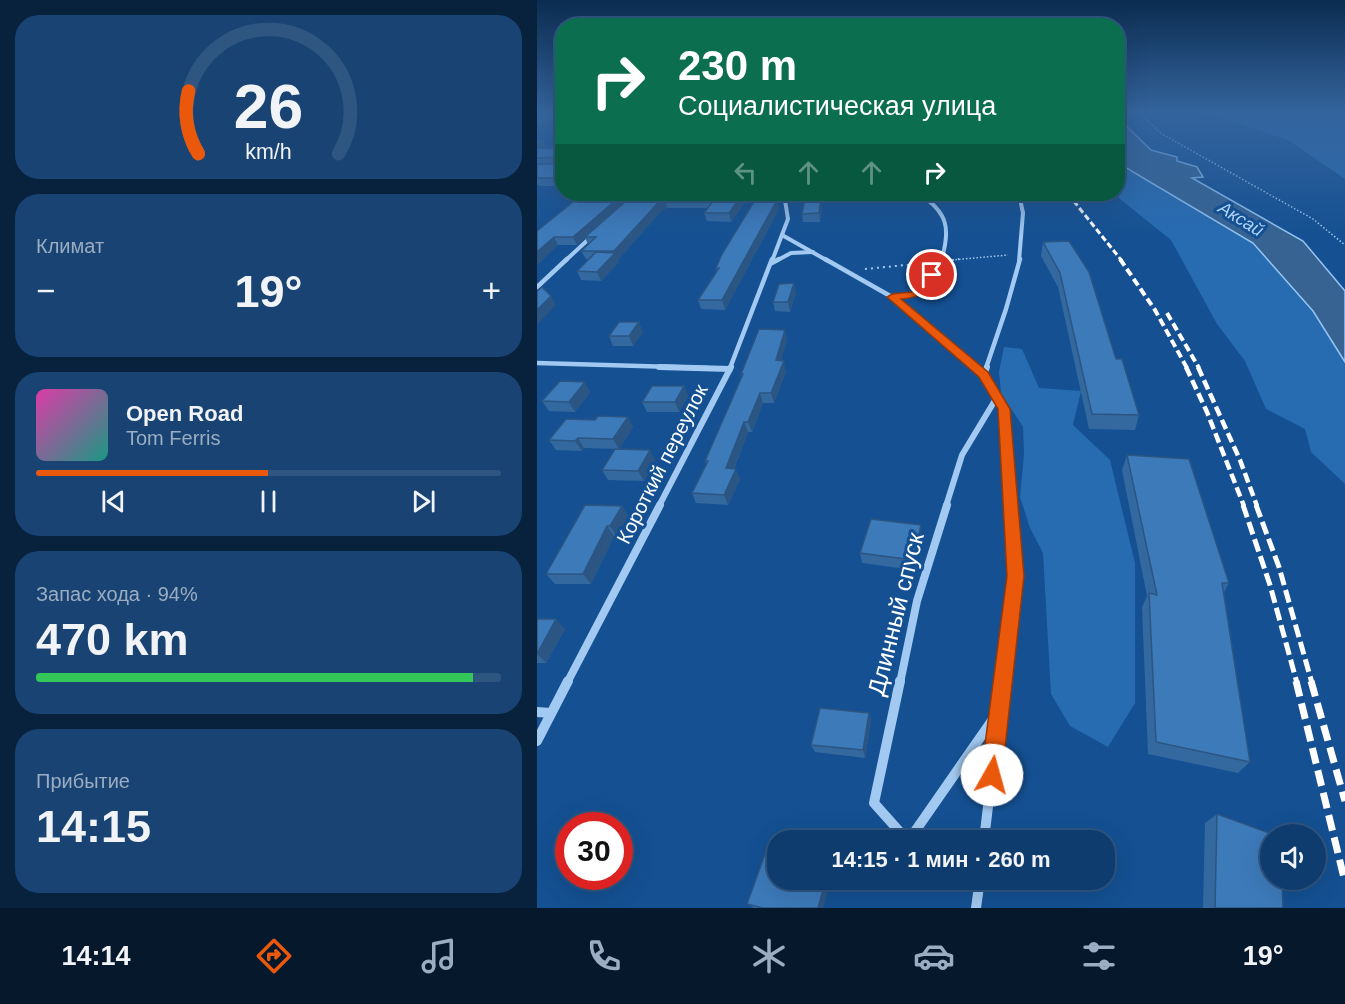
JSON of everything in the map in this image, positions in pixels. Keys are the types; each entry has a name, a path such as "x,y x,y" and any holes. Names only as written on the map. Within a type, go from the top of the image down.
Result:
{"street":[{"name":"Короткий переулок","path":"537,741 730,369 788,219 785,201"},
{"path":"892,297 915,295 923,288 945,256 945,220 931,201"},
{"path":"984,375 1022,253 1024,207 1022,201"},
{"path":"537,286 598,231"},
{"name":"Длинный спуск","path":"782,235 892,297 984,375 1004,409 1015,576 985,830"},
{"path":"771,263 791,253 813,252"},
{"path":"537,363 730,369"},
{"name":"Длинный спуск","path":"899,830 874,803 917,601 961,455 997,398"},
{"name":"Длинный спуск","path":"915,830 1000,709"},
{"path":"537,712 552,713"},
{"path":"976,908 978,890"}],"path":[{"path":"1196,153 1313,219 1345,245"}],"shaded area":[{"path":"1308,153 1345,153 1345,179"},
{"path":"1125,170 1137,173 1253,243 1313,311 1345,362 1345,484 1311,452 1305,429 1266,409 1245,361 1217,324 1171,240 1122,201 1125,201"},
{"path":"1004,347 1022,349 1039,388 1081,391 1073,425 1110,460 1135,563 1135,703 1108,747 1070,726 1051,694 1043,553 1030,528 1020,497 1024,454 1023,427 1001,393 999,372"}],"water":[{"name":"Аксай","path":"1125,153 1164,153 1177,157 1177,161 1197,167 1203,177 1192,178 1303,241 1345,291 1345,362 1313,311 1253,243 1125,167"}],"building":[{"path":"537,153 555,153 555,157 537,158"},
{"path":"537,164 555,164 555,178 537,178"},
{"path":"574,201 615,201 573,237 554,237 537,252 537,231"},
{"path":"626,201 663,201 658,203 614,251 581,251 596,237 585,237"},
{"path":"713,201 738,201 729,213 704,213"},
{"path":"754,201 776,201 722,300 698,300 719,268 716,268"},
{"path":"804,201 821,201 819,213 802,214"},
{"path":"1069,241 1089,272 1116,359 1122,359 1139,415 1092,414 1060,273 1043,242"},
{"path":"596,252 615,253 597,272 577,271"},
{"path":"794,283 788,302 773,302 779,284"},
{"path":"542,287 551,296 537,310 537,291"},
{"path":"619,322 639,322 629,336 609,336"},
{"path":"759,329 785,330 776,360 784,361 771,393 760,393 748,422 744,422 726,468 736,469 724,495 692,493 708,461 705,461 743,374 741,374"},
{"path":"560,381 585,382 569,402 542,401"},
{"path":"652,386 684,386 675,402 642,402"},
{"path":"598,416 628,417 613,439 549,440 566,419 595,420"},
{"path":"615,449 650,450 638,471 602,470"},
{"path":"1127,455 1189,459 1229,583 1222,583 1250,762 1156,742 1149,593 1157,595"},
{"path":"585,505 622,506 610,526 607,526 583,574 546,574"},
{"path":"871,519 921,525 913,560 860,553"},
{"path":"537,619 556,619 537,654"},
{"path":"820,708 869,713 863,750 811,745"},
{"path":"1217,814 1260,830 1260,890 1282,890 1283,908 1215,908"},
{"path":"767,849 767,890 823,890 818,908 763,908 747,904"}],"railway":[{"path":"1074,201 1122,261"},
{"path":"1120,259 1155,310 1187,368"},
{"path":"1167,313 1199,368"},
{"path":"1186,367 1207,412 1244,506"},
{"path":"1198,367 1240,460 1257,506"},
{"path":"1243,505 1270,585 1297,683"},
{"path":"1256,505 1279,567 1312,683"},
{"path":"1296,681 1345,882"},
{"path":"1311,681 1345,801"}],"route":[{"path":"932,275 915,295 892,297 984,375 1004,409 1015,576 992,775"}]}
